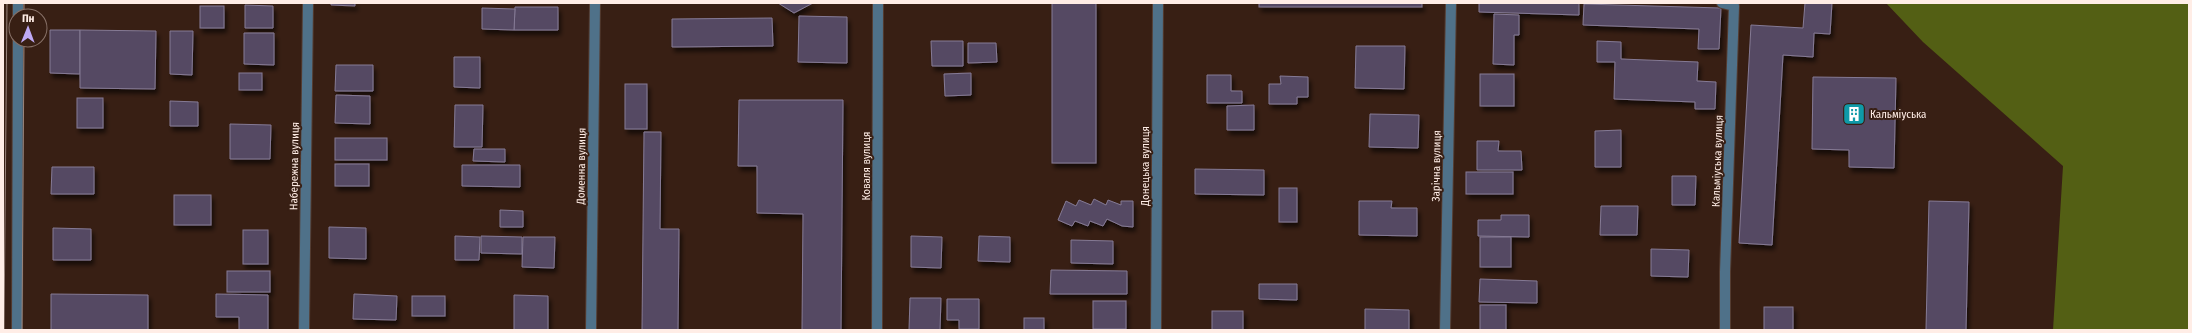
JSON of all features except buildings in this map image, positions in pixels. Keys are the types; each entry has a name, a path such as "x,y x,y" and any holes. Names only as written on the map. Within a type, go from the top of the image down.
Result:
{"street":[{"name":"Набережна вулиця","path":"304,330 308,3"},
{"name":"Доменна вулиця","path":"590,330 595,3"},
{"name":"Коваля вулиця","path":"877,330 878,3"},
{"name":"Донецька вулиця","path":"1156,330 1158,3"},
{"name":"Зарічна вулиця","path":"1445,330 1451,3"},
{"name":"Кальміуська вулиця","path":"1722,3 1734,6 1724,272 1725,330"},
{"path":"17,330 18,48"}],"green space":[{"path":"1886,3 2189,3 2189,330 2053,330 2063,166 1923,42"}],"tram line":[{"path":"4,330 7,3"},
{"path":"24,3 24,8"},
{"path":"22,330 24,48"}],"place":[{"name":"Кальміуська","path":"1854,114"}]}
